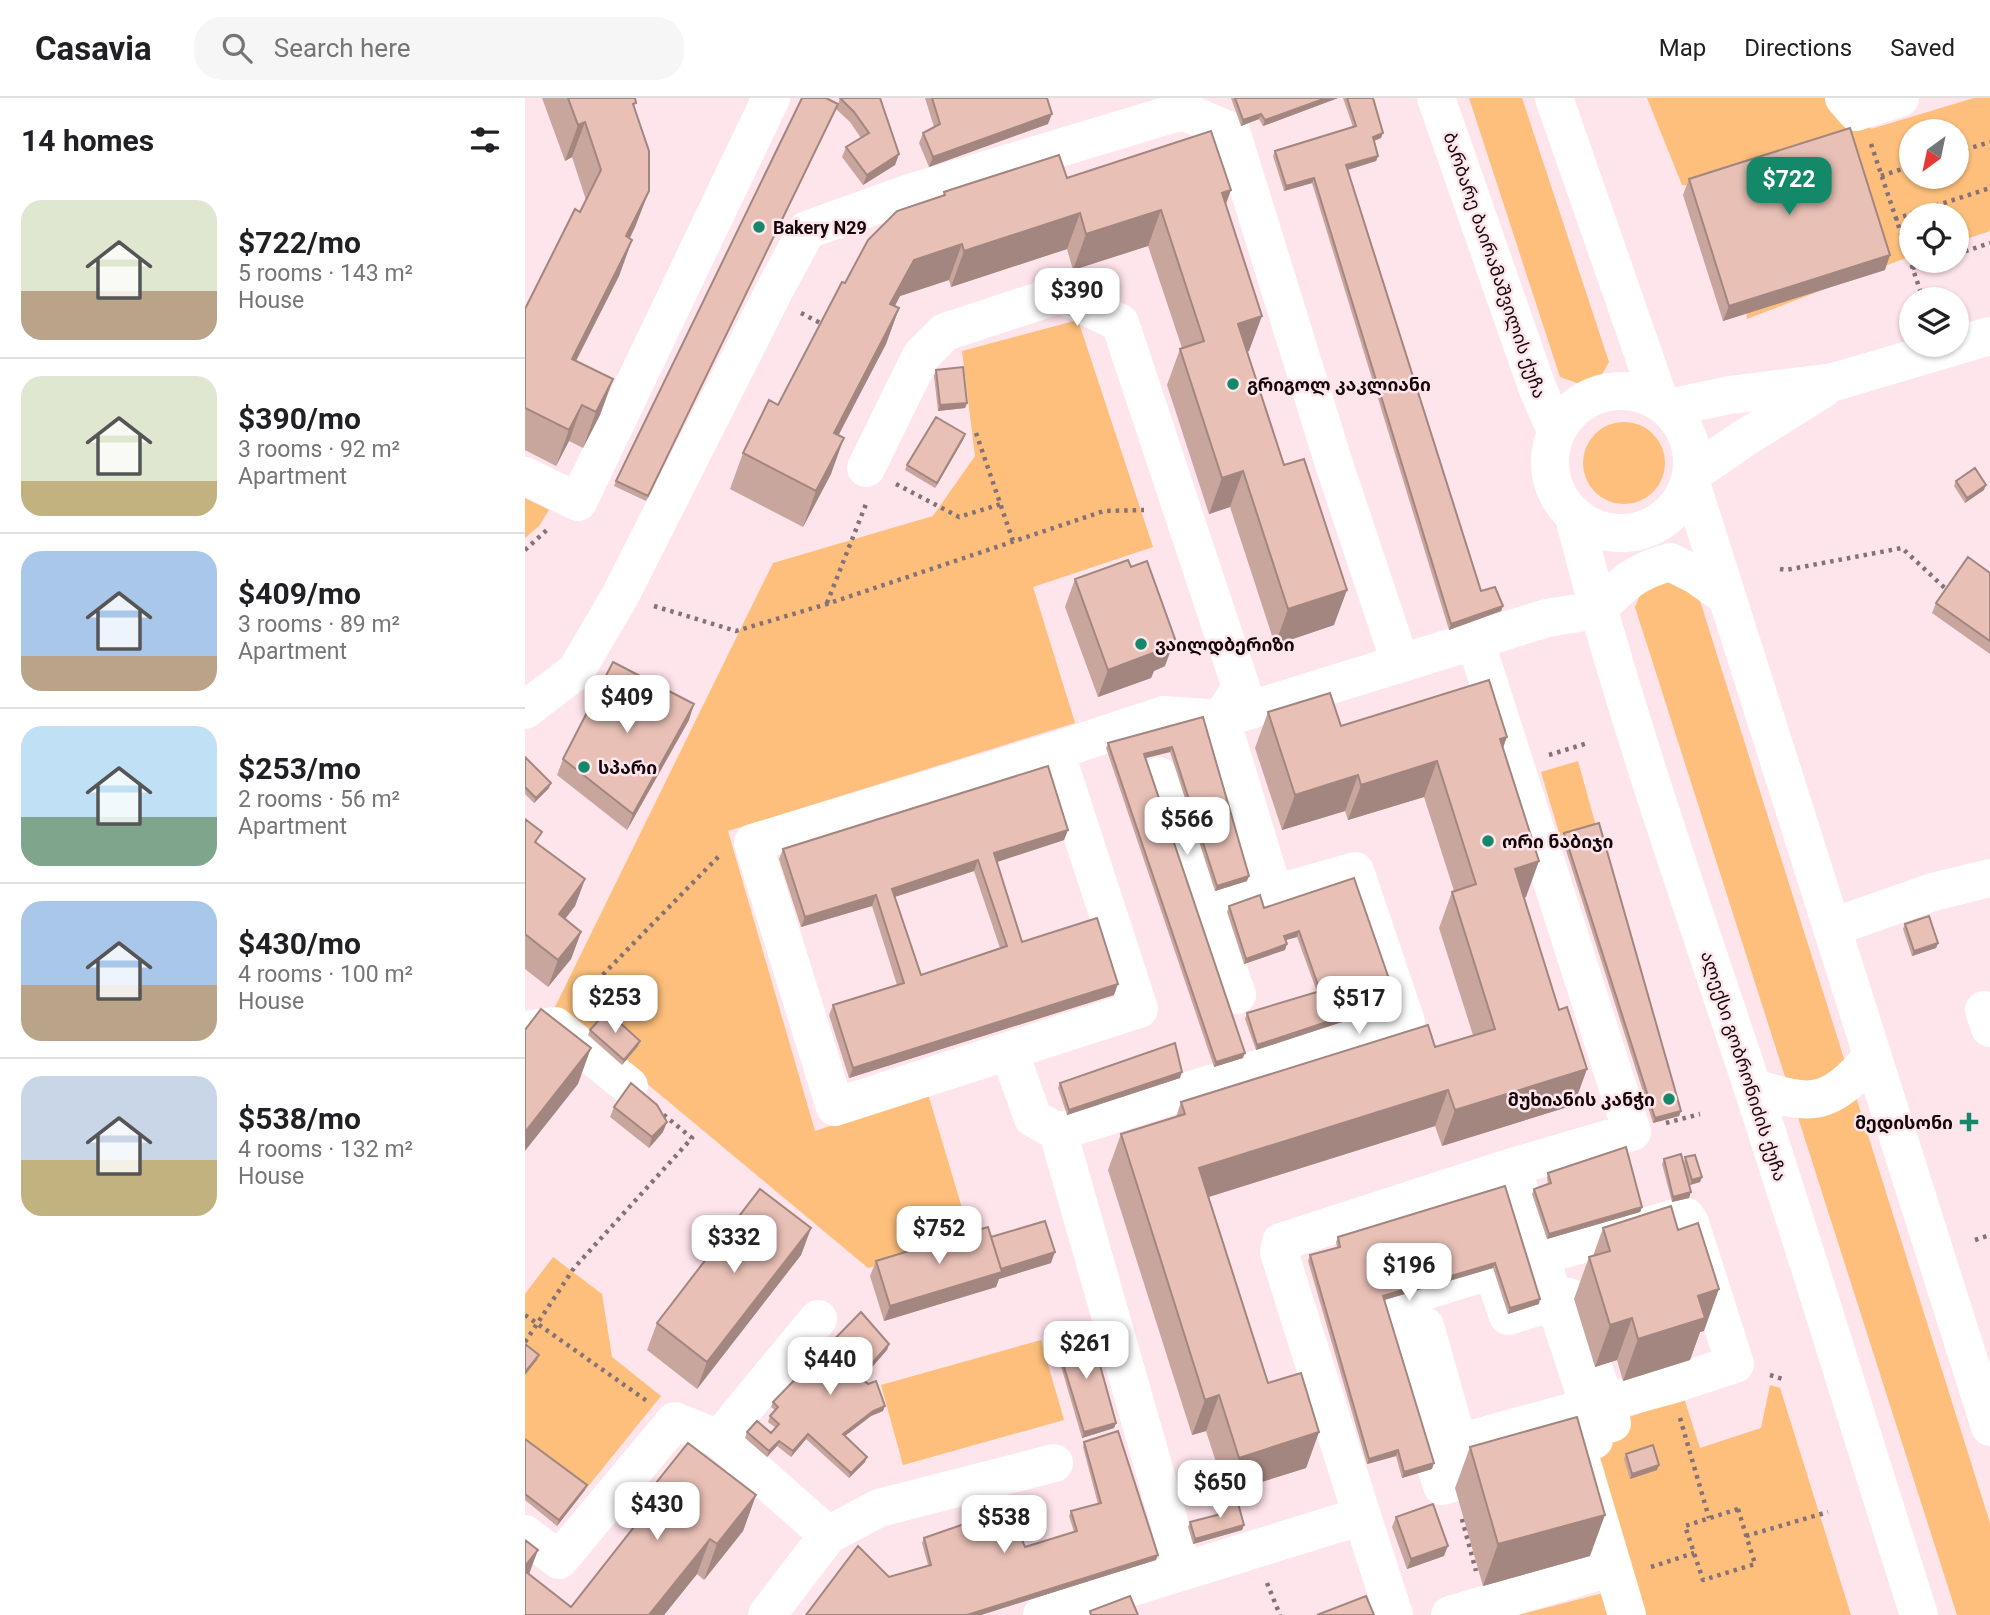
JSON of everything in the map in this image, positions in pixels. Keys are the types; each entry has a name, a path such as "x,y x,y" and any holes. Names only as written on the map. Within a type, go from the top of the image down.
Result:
{"main road":[{"path":"525,476 578,502 771,98"},
{"name":"ბარბარე ბაირამაშვილის ქუჩა","path":"1436,98 1537,387 1556,431"},
{"path":"1554,98 1664,405"},
{"path":"1844,98 1856,112 1900,98"},
{"path":"525,710 576,671 620,596 776,286 807,230 910,193 1182,111 1231,131 1334,464 1400,662"},
{"path":"872,471 921,356 946,332 1062,294 1119,323 1241,687 1221,719 1274,894 1355,872 1406,1022 1058,1132"},
{"path":"1664,405 1835,382 1990,336"},
{"path":"1691,478 1743,439 1835,382"},
{"path":"1613,391 1638,392 1664,405 1680,421 1689,437 1693,455 1691,478 1677,508 1655,526 1627,534 1599,531 1574,517 1553,486 1549,468 1550,450 1556,431 1570,411 1590,397 1613,391"},
{"path":"1691,478 1990,1427"},
{"name":"ალექსი გობრონიძის ქუჩა","path":"1574,517 1597,610 1622,693 1752,1087 1919,1615"},
{"path":"1055,751 1139,1009 835,1107 753,843 1164,715 1221,719 1547,618 1597,610 1623,584 1643,570 1670,562 1696,575 1727,597"},
{"path":"1394,1615 1279,1252 1280,1242 1512,1167 1632,1132 1475,640"},
{"path":"1159,776 1237,995"},
{"path":"1833,927 1933,892 1990,878"},
{"path":"1206,906 1271,883"},
{"path":"540,1028 629,1086"},
{"path":"1009,1051 1033,1118 1058,1132 1183,1571"},
{"path":"1752,1087 1788,1099 1808,1101 1832,1094 1853,1079 1873,1056"},
{"path":"1512,1167 1554,1302 1584,1417 1615,1573 1627,1615"},
{"path":"1540,1256 1686,1217 1735,1364 1584,1417 1442,1486 1384,1304 1492,1270 1508,1316 1554,1302"},
{"path":"719,1439 818,1319"},
{"path":"1425,1326 1458,1444 1584,1417"},
{"path":"525,1534 559,1560 675,1421 719,1439 828,1535"},
{"path":"767,1615 828,1535 879,1508 1054,1463"},
{"path":"1042,1615 1361,1516"},
{"path":"1450,1615 1615,1573"}],"path":[{"path":"1869,137 1899,231"},
{"path":"1969,148 1990,142"},
{"path":"1881,176 1899,170"},
{"path":"1895,219 1990,188"},
{"path":"1969,250 1990,243"},
{"path":"976,433 1013,541"},
{"path":"827,604 872,471 958,517 1000,504"},
{"path":"620,596 736,631 827,604 1104,511 1152,510"},
{"path":"1780,569 1902,548 1948,591"},
{"path":"540,1028 720,855 753,843"},
{"path":"525,1342 575,1268 692,1138 629,1086"},
{"path":"1975,1240 1990,1235"},
{"path":"525,1315 675,1421"},
{"path":"1671,1385 1709,1518"},
{"path":"1738,1509 1755,1564 1703,1580 1685,1526 1709,1518 1738,1509"},
{"path":"1747,1536 1828,1512"},
{"path":"1615,1573 1694,1553"}],"shaded area":[{"path":"1469,98 1522,98 1609,362 1600,378 1583,385 1560,377"},
{"path":"1647,98 1858,98 1871,129 1899,121 1899,189 1969,189 1969,119 1904,119 1974,98 1990,98 1990,231 1969,238 1969,203 1899,203 1899,261 1747,319 1745,284 1755,192 1682,185"},
{"path":"1078,320 1153,547 1033,587 1075,723 728,831 815,1131 928,1094 971,1238 868,1268 555,1007 773,563 933,516 975,456 962,351"},
{"path":"1624,422 1640,425 1653,434 1662,447 1665,463 1662,479 1653,492 1640,501 1624,504 1608,501 1595,492 1586,479 1583,463 1586,447 1595,434 1608,425"},
{"path":"525,498 549,510 539,526 525,538"},
{"path":"1660,575 1696,588 1990,1523 1990,1615 1957,1615 1635,607 1644,586"},
{"path":"1578,761 1596,826 1560,836 1541,772"},
{"path":"553,1257 602,1294 612,1357 661,1396 586,1489 525,1442 525,1294"},
{"path":"1041,1340 1064,1420 903,1465 881,1385"},
{"path":"1770,1385 1780,1388 1851,1615 1646,1615 1599,1460 1612,1423 1684,1398 1700,1448 1761,1428"},
{"path":"1607,1592 1613,1615 1518,1615"}],"building":[{"path":"568,98 635,98 636,103 633,104 649,151 649,191 626,236 632,240 572,359 613,379 596,412 582,405 569,430 525,408 525,309 575,209 580,212 601,170 585,122 578,125"},
{"path":"802,98 826,98 838,104 648,496 616,481"},
{"path":"840,98 880,98 899,154 867,175 846,147 869,133"},
{"path":"932,98 1047,98 1052,114 933,157 923,133 940,124"},
{"path":"1235,98 1326,98 1265,120 1261,114 1243,120"},
{"path":"1347,98 1373,98 1383,133 1373,137 1378,156 1346,165 1481,591 1495,587 1503,606 1451,624 1314,178 1286,186 1275,151 1356,126"},
{"path":"1850,128 1890,255 1729,306 1689,179"},
{"path":"1211,131 1231,190 1222,193 1262,316 1238,324 1284,465 1304,459 1347,590 1288,609 1243,471 1222,478 1180,349 1204,341 1161,210 1086,234 1080,213 964,251 962,244 914,260 890,304 899,308 834,433 844,438 816,491 743,453 769,400 778,405 842,282 845,283 868,240 897,211 945,195 944,192 1059,155 1067,178"},
{"path":"963,367 967,403 940,405 936,370"},
{"path":"936,417 965,434 937,483 907,465"},
{"path":"1975,468 1986,485 1967,498 1956,481"},
{"path":"1968,557 1990,573 1990,641 1936,603"},
{"path":"1128,560 1131,567 1147,561 1175,639 1159,645 1161,650 1108,670 1075,579"},
{"path":"613,662 694,704 633,814 563,759"},
{"path":"1489,680 1507,737 1500,739 1539,861 1515,869 1559,1010 1567,1007 1587,1069 1455,1110 1448,1090 1199,1168 1268,1383 1301,1373 1319,1432 1239,1458 1219,1395 1205,1400 1121,1134 1185,1114 1181,1102 1428,1025 1435,1047 1495,1029 1452,892 1476,884 1437,761 1361,785 1358,775 1295,795 1268,712 1330,693 1341,726"},
{"path":"1203,717 1249,876 1217,886 1172,747 1144,754 1245,1053 1216,1062 1108,743"},
{"path":"525,757 551,783 536,798 525,787"},
{"path":"1048,766 1068,830 994,853 1022,942 1097,918 1118,984 853,1068 833,1005 904,983 876,895 805,917 783,849","holes":["978,860 1007,946 921,975 892,889"]},
{"path":"525,819 542,832 535,842 585,879 559,914 581,932 558,960 525,934"},
{"path":"1599,823 1681,1111 1655,1118 1564,833"},
{"path":"1354,878 1396,999 1257,1045 1247,1013 1320,991 1299,931 1284,936 1287,944 1246,959 1229,906 1260,895 1264,908"},
{"path":"1929,916 1938,943 1914,951 1905,924"},
{"path":"541,1009 591,1048 525,1132 525,1030"},
{"path":"607,1011 640,1041 624,1060 590,1030"},
{"path":"1175,1043 1182,1072 1069,1110 1060,1083"},
{"path":"631,1083 657,1105 667,1122 652,1137 614,1107"},
{"path":"1626,1147 1642,1207 1549,1234 1534,1189 1551,1183 1548,1173"},
{"path":"1681,1154 1691,1192 1673,1197 1664,1159"},
{"path":"1695,1155 1702,1177 1692,1180 1685,1157"},
{"path":"1505,1186 1540,1299 1510,1308 1495,1263 1383,1296 1434,1463 1404,1472 1398,1450 1369,1459 1310,1255 1340,1247 1338,1237"},
{"path":"760,1189 811,1228 707,1362 657,1323"},
{"path":"1671,1206 1678,1230 1698,1223 1719,1289 1698,1296 1705,1318 1638,1339 1632,1318 1610,1325 1589,1257 1610,1251 1603,1228"},
{"path":"1045,1221 1055,1252 1001,1269 991,1237"},
{"path":"988,1227 1002,1272 890,1306 876,1261"},
{"path":"861,1312 889,1344 860,1377 868,1384 876,1381 885,1406 873,1411 843,1434 867,1457 851,1473 808,1434 793,1451 779,1441 769,1451 747,1432 757,1421 771,1433 779,1424 770,1416 778,1407 773,1402"},
{"path":"1090,1329 1116,1423 1084,1432 1056,1341"},
{"path":"525,1344 539,1355 525,1372"},
{"path":"1577,1417 1605,1515 1498,1544 1470,1447"},
{"path":"1118,1431 1158,1555 967,1615 806,1615 858,1546 889,1577 931,1565 924,1538 1010,1508 1025,1547 1077,1531 1071,1511 1101,1503 1084,1442"},
{"path":"525,1439 587,1485 559,1520 525,1494"},
{"path":"688,1443 756,1495 717,1544 710,1539 649,1615 525,1615 525,1571 571,1607 656,1499 648,1493"},
{"path":"1653,1445 1659,1465 1632,1474 1626,1454"},
{"path":"1236,1496 1244,1525 1195,1539 1190,1522 1221,1514 1218,1501"},
{"path":"1433,1504 1448,1546 1411,1559 1396,1517"},
{"path":"525,1540 538,1550 525,1566"},
{"path":"1130,1596 1138,1615 1091,1615 1090,1611"},
{"path":"1366,1596 1374,1615 1317,1615"}],"place":[{"name":"Bakery N29","path":"759,227"},
{"name":"გრიგოლ კაკლიანი","path":"1233,384"},
{"name":"ვაილდბერიზი","path":"1141,644"},
{"name":"სპარი","path":"584,767"},
{"name":"ორი ნაბიჯი","path":"1488,841"},
{"name":"მუხიანის კანჭი","path":"1669,1099"},
{"name":"მედისონი","path":"1969,1122"}]}
